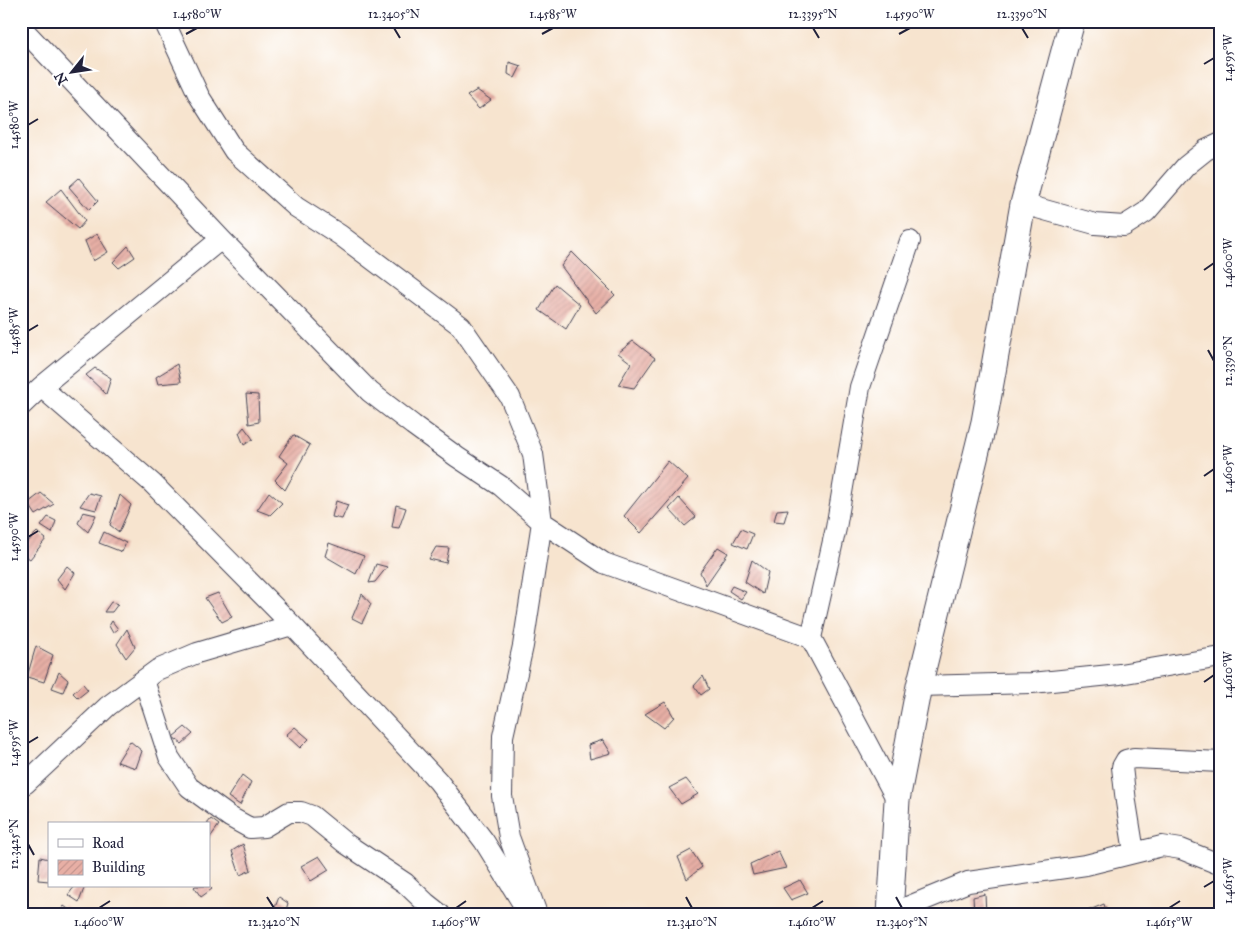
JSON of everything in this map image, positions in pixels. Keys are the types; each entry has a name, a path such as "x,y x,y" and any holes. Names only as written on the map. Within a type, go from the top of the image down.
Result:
{"street":[{"path":"164,21 199,96 234,151 296,207 340,235 461,326 510,397 533,454 542,522 524,646 503,736 502,796 509,837 537,914"},
{"path":"1072,21 1023,204 984,422 919,686 897,800 890,914 968,882 1086,865 1162,846 1181,849 1221,865"},
{"path":"21,27 370,392 450,452 500,486 542,522 604,563 811,638"},
{"path":"1023,204 1095,224 1124,226 1146,212 1186,166 1206,150 1221,143"},
{"path":"21,406 41,387 221,238"},
{"path":"897,800 811,638 836,528 860,387 910,241"},
{"path":"41,387 152,483 292,625 438,781 484,841 529,914"},
{"path":"25,784 108,706 157,670 197,653 292,625"},
{"path":"919,686 1032,683 1120,674 1221,657"},
{"path":"144,680 169,757 189,787 230,817 250,828 264,827 290,812 301,812 312,816 344,843 405,882 440,914"},
{"path":"1134,852 1122,767 1126,760 1134,758 1221,762"}],"building":[{"path":"509,62 521,66 515,78 508,74"},
{"path":"477,90 491,100 479,109 467,96"},
{"path":"79,178 98,201 89,210 69,187"},
{"path":"61,189 85,221 78,229 46,202"},
{"path":"97,234 108,252 93,261 85,241"},
{"path":"128,246 135,257 119,268 113,262"},
{"path":"572,252 615,295 596,313 561,266"},
{"path":"555,284 580,305 566,329 539,310"},
{"path":"633,341 655,358 634,388 618,385 631,363 618,353"},
{"path":"177,364 181,382 158,384 156,377"},
{"path":"95,368 111,378 106,394 86,375"},
{"path":"246,394 258,395 259,422 249,424"},
{"path":"244,427 253,439 244,445 239,433"},
{"path":"293,435 310,445 285,490 275,480 288,463 279,456"},
{"path":"668,461 688,479 641,533 624,516"},
{"path":"269,492 282,503 270,515 257,510"},
{"path":"41,493 54,504 36,515 28,503"},
{"path":"89,493 101,496 96,510 80,506"},
{"path":"120,495 131,505 119,532 110,525"},
{"path":"679,498 696,517 685,526 669,509"},
{"path":"336,501 348,505 342,519 332,517"},
{"path":"396,505 406,508 399,528 392,527"},
{"path":"788,509 784,522 774,521 777,510"},
{"path":"83,512 96,515 88,532 78,523"},
{"path":"48,517 56,521 52,533 41,526"},
{"path":"741,529 753,534 747,549 733,543"},
{"path":"37,532 46,539 30,559 21,553 21,549"},
{"path":"104,532 126,543 122,552 99,543"},
{"path":"329,543 364,556 356,574 325,556"},
{"path":"436,547 449,548 446,563 429,559"},
{"path":"718,547 728,553 706,585 700,572"},
{"path":"752,560 768,572 763,594 745,582"},
{"path":"376,564 387,567 375,582 369,583"},
{"path":"67,566 75,573 65,589 57,579"},
{"path":"732,586 746,592 741,599 729,591"},
{"path":"218,593 232,617 222,622 205,598"},
{"path":"362,594 371,604 362,623 352,618"},
{"path":"111,602 118,604 112,612 104,612"},
{"path":"112,621 118,629 113,633 109,626"},
{"path":"127,629 135,647 126,658 117,644"},
{"path":"36,646 53,655 44,682 27,677"},
{"path":"59,672 68,680 63,692 52,688"},
{"path":"703,676 709,689 701,695 694,686"},
{"path":"83,684 88,690 78,698 73,693"},
{"path":"665,702 674,717 664,728 645,714"},
{"path":"185,727 193,734 182,744 173,737"},
{"path":"295,727 309,739 300,748 286,735"},
{"path":"603,740 611,753 590,759 588,745"},
{"path":"130,741 142,751 136,768 117,762"},
{"path":"242,775 251,782 240,805 228,797"},
{"path":"686,779 698,794 681,804 669,788"},
{"path":"21,806 29,812 21,819"},
{"path":"211,819 219,825 210,838 210,822"},
{"path":"21,840 29,853 21,856"},
{"path":"243,844 251,870 240,875 232,851"},
{"path":"691,850 702,867 687,879 678,857"},
{"path":"778,851 786,868 753,875 750,864"},
{"path":"319,856 329,870 311,881 301,866"},
{"path":"40,857 48,859 48,881 38,880"},
{"path":"800,880 808,893 791,900 783,888"},
{"path":"210,887 212,889 201,897 195,888"},
{"path":"73,888 84,888 79,902 68,895"},
{"path":"985,894 986,914 974,914 973,897"},
{"path":"279,897 288,903 285,914 279,914 274,910"},
{"path":"1104,904 1107,914 1080,914"},
{"path":"64,906 71,911 69,914 58,914"}]}
